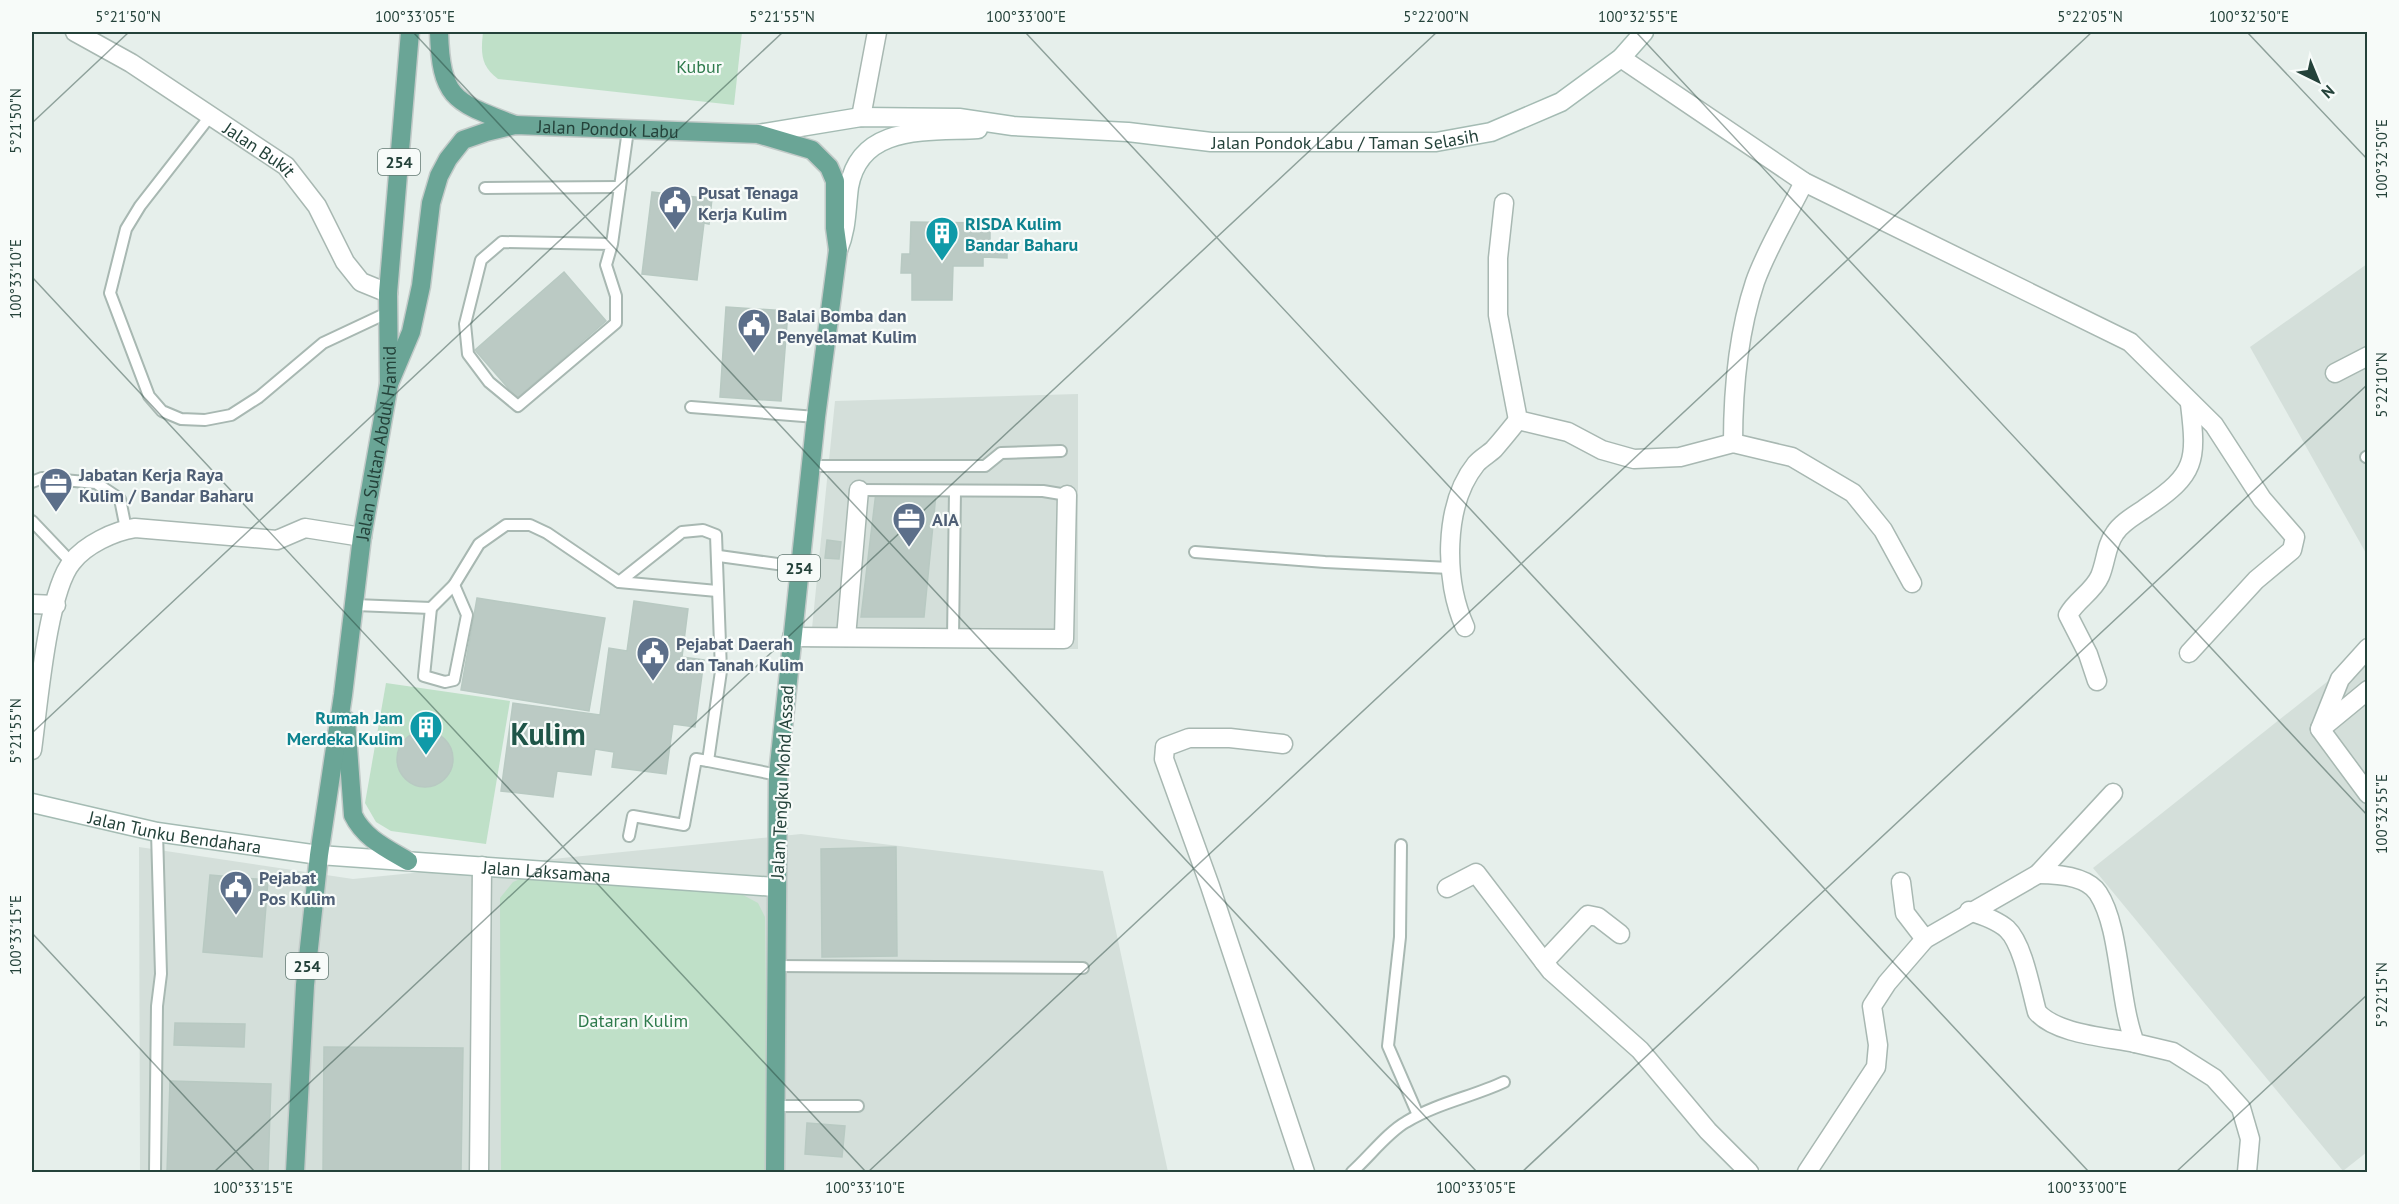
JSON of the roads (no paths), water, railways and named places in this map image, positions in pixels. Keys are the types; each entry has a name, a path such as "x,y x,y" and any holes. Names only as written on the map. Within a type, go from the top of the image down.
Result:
{"main road":[{"name":"Jalan Sultan Abdul Hamid","path":"319,855 343,695 362,537 389,384 388,293 410,32"},
{"name":"254","path":"439,32 442,74 452,91 464,105 515,125"},
{"name":"Jalan Pondok Labu","path":"389,384 411,332 421,286 431,203 439,176 448,159 463,141 515,125 758,134"},
{"name":"Jalan Tengku Mohd Assad","path":"758,134 812,150 829,167 835,181 835,228 838,250 816,417 778,775 775,1173"},
{"path":"343,695 353,815 359,827 367,835 408,861"},
{"name":"254","path":"295,1173 304,997 319,855"}],"street":[{"name":"Jalan Bukit","path":"75,32 91,37 286,166 317,206 345,262 361,282 388,293"},
{"path":"861,117 877,32"},
{"name":"Jalan Pondok Labu / Taman Selasih","path":"1013,126 1128,132 1211,142 1436,142 1491,132 1561,102 1621,58 1644,32"},
{"path":"1621,58 1804,182 2130,342 2152,360 2190,404 2214,425 2262,499 2295,537 2292,550 2256,580 2188,653"},
{"name":"Jalan Pondok Labu","path":"758,134 861,117 959,118 1013,126"},
{"name":"Jalan Tengku Mohd Assad","path":"838,250 846,233 853,170 866,149 900,136 1013,126"},
{"path":"1733,443 1733,403 1741,345 1755,282 1804,182"},
{"path":"1504,203 1498,258 1498,315 1518,420"},
{"path":"2335,373 2367,356"},
{"path":"2097,681 2088,654 2068,615 2100,578 2114,533 2125,522 2169,492 2186,473 2193,458 2195,442 2190,404"},
{"path":"1518,420 1568,432 1602,450 1635,459 1680,457 1733,443 1792,457 1853,494 1883,530 1912,583"},
{"path":"1465,627 1455,605 1450,568 1457,501 1476,464 1493,449 1518,420"},
{"path":"846,637 859,490"},
{"path":"792,637 1064,639 1067,495"},
{"path":"32,750 48,636 62,577 77,556 126,529 146,527 277,540 305,528 362,537"},
{"path":"32,604 56,605"},
{"path":"2320,729 2340,679 2367,648"},
{"path":"2320,729 2367,690"},
{"path":"2320,729 2367,794"},
{"path":"1283,744 1230,738 1182,741 1166,747 1164,759 1210,885 1305,1173"},
{"path":"1807,1173 1876,1067 1878,1045 1872,1006 1887,982 1925,939 1969,911 2038,874 2113,793"},
{"name":"Jalan Tunku Bendahara","path":"32,804 157,832 319,855"},
{"name":"Jalan Laksamana","path":"319,855 776,887"},
{"path":"479,1173 482,866"},
{"path":"1448,888 1476,873 1544,962 1640,1050 1708,1131 1749,1173"},
{"path":"2038,874 2076,878 2098,892 2111,927 2127,1024 2135,1043"},
{"path":"1901,882 1905,913 1925,939"},
{"path":"1969,911 1984,916 2007,929 2016,941 2037,1012 2044,1020 2057,1026 2173,1052 2214,1078 2241,1108 2250,1139 2247,1173"},
{"path":"1544,962 1588,915 1598,917 1620,934"}],"lane":[{"path":"211,115 140,206 126,229 110,293 149,396 162,411 181,419 205,420 231,414 259,398 323,344 389,312"},
{"path":"612,244 502,242 481,260 465,324 468,354 489,382 518,406 616,323 616,297 606,266 612,244 628,130"},
{"path":"485,188 620,187"},
{"path":"691,407 816,417"},
{"path":"811,466 985,466 1001,453 1060,451"},
{"path":"32,482 42,478 96,483 120,499 126,529"},
{"path":"859,490 1043,491 1067,495"},
{"path":"953,638 955,491"},
{"path":"32,520 77,556"},
{"path":"454,585 467,615 457,671 454,680 445,682 424,676 431,608 454,585 479,544 506,525 530,525 619,582 717,591"},
{"path":"619,582 682,532 703,530 716,535 719,556 717,591 721,671 708,761"},
{"path":"1196,552 1324,562 1450,568"},
{"path":"719,556 799,567"},
{"path":"355,605 431,608"},
{"path":"629,836 633,816 684,825 696,759 778,775"},
{"path":"155,1173 157,1006 161,974 157,832"},
{"path":"1401,845 1400,937 1388,1046 1418,1115"},
{"path":"775,966 1083,968"},
{"path":"1352,1173 1403,1123 1438,1105 1483,1092 1504,1082"},
{"path":"775,1106 858,1106"}],"place":[{"name":"Pusat Tenaga Kerja Kulim","path":"675,231"},
{"name":"RISDA Kulim Bandar Baharu","path":"942,262"},
{"name":"Balai Bomba dan Penyelamat Kulim","path":"754,354"},
{"name":"Jabatan Kerja Raya Kulim / Bandar Baharu","path":"56,513"},
{"name":"AIA","path":"909,548"},
{"name":"Pejabat Daerah dan Tanah Kulim","path":"653,682"},
{"name":"Rumah Jam Merdeka Kulim","path":"426,756"},
{"name":"Pejabat Pos Kulim","path":"236,916"}],"district":[{"name":"Kulim","path":"548,733"}],"park label":[{"name":"Kubur","path":"699,66"},
{"name":"Dataran Kulim","path":"633,1020"}]}
